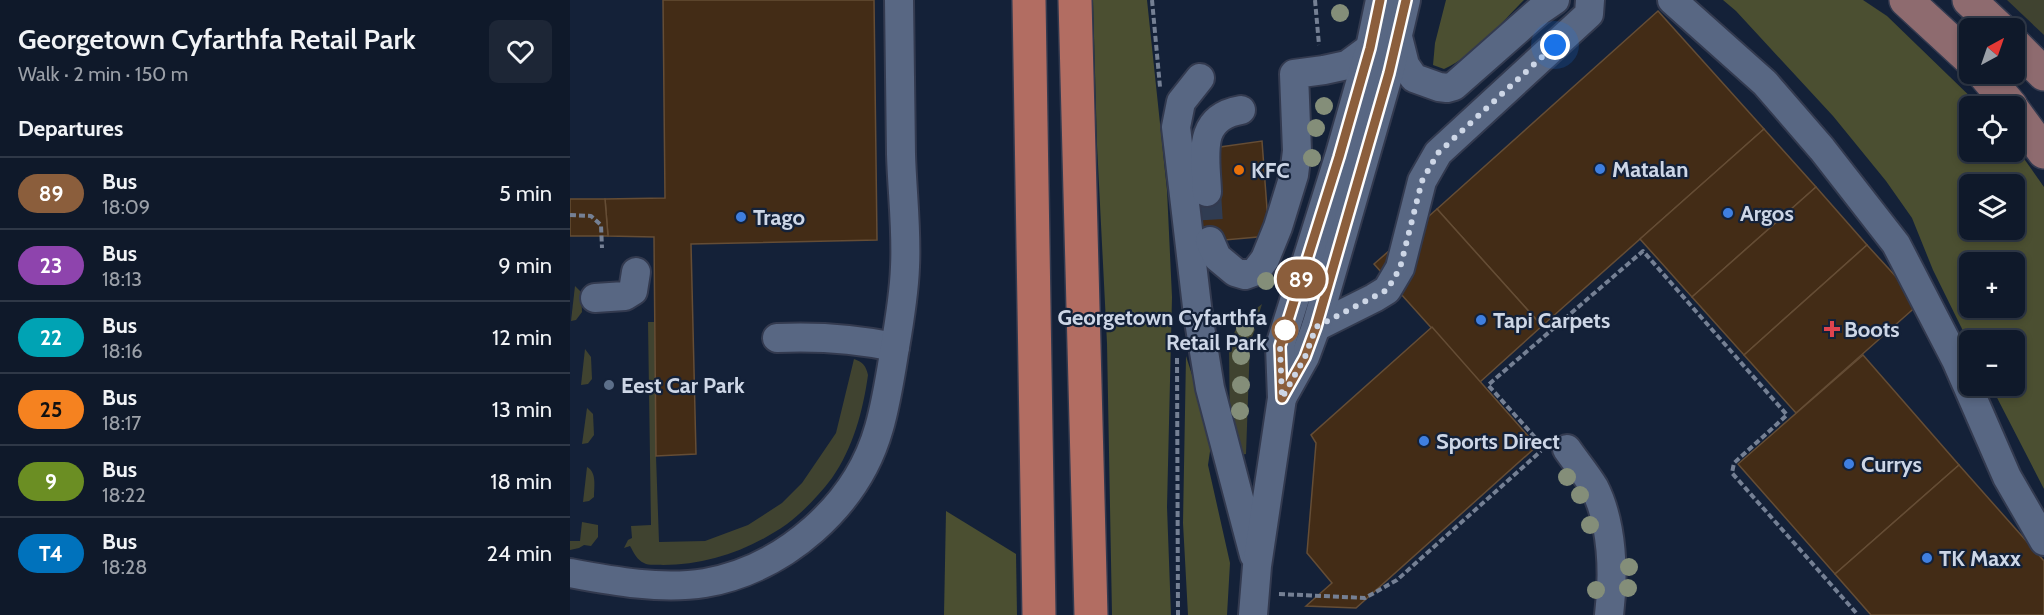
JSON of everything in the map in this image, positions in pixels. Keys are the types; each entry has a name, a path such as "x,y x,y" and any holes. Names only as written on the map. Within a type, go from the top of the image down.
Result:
{"highway":[{"path":"1029,0 1039,615"},
{"path":"1075,0 1091,615"}],"main road":[{"path":"1906,0 1959,49"},
{"path":"1970,0 1989,18"},
{"path":"2025,55 2044,74"},
{"path":"1992,84 2003,96"},
{"path":"2025,126 2044,152"}],"street":[{"path":"570,573 638,583 679,585 705,583 734,576 759,566 819,526 842,499 862,467 879,430 895,347 905,266 899,0"},
{"path":"1253,615 1257,566 1282,398 1280,346 1339,157 1370,48 1380,0"},
{"path":"1282,398 1305,357 1316,327 1398,37 1406,0"},
{"path":"1398,37 1405,65 1414,78 1447,88 1454,86 1539,11 1555,0"},
{"path":"1316,327 1387,290 1400,268 1422,181 1438,153 1589,14 1590,0"},
{"path":"1672,0 1765,84 1822,149 1896,244 1956,360 2007,477 2044,541"},
{"path":"1210,241 1217,257 1235,272 1245,275 1256,271 1265,259 1278,227 1294,175 1297,151 1294,74 1347,65 1370,48"},
{"path":"1200,78 1181,102 1176,127 1191,256 1210,388 1228,464 1257,566"},
{"path":"1207,192 1205,141 1208,131 1228,112 1241,110"},
{"path":"595,298 625,296 633,291 636,272"},
{"path":"777,338 814,336 895,347"},
{"path":"1567,449 1595,489 1604,517 1612,562 1613,585 1610,615"}],"path":[{"path":"1315,0 1320,54"},
{"path":"570,215 591,216 601,225 602,248"},
{"path":"1278,594 1365,598 1397,580 1542,450 1540,442 1488,385 1643,250 1786,416 1734,463 1732,472 1858,615"}],"green space":[{"path":"1093,0 1147,0 1167,190 1172,297 1167,507 1171,615 1112,615 1107,343 1097,145"},
{"path":"1446,0 1524,0 1477,47 1444,69 1433,65 1435,43"},
{"path":"1723,0 1863,0 1887,16 1970,96 1959,96 1959,162 2025,162 2025,160 2044,187 2044,489 1996,396 2025,396 2025,330 1963,330 1933,270 1912,218 1886,181 1833,116 1736,11"},
{"path":"2007,0 2044,0 2044,35"},
{"path":"575,286 581,292 582,312 576,320 571,321"},
{"path":"1262,304 1258,317 1253,315 1251,327 1255,329 1250,343 1246,454 1236,456 1230,434 1229,345 1239,322"},
{"path":"648,322 655,322 659,542 705,541 748,525 782,503 802,483 836,433 854,359 862,363 868,375 860,416 851,442 832,478 822,491 799,514 773,533 743,548 712,559 651,565 642,562 630,546 624,548 628,540 632,538 631,526 651,525"},
{"path":"585,349 591,357 592,379 588,384 581,385"},
{"path":"1186,356 1212,438 1208,465 1230,563 1227,615 1188,615 1183,523"},
{"path":"587,408 593,414 594,435 588,443 582,444"},
{"path":"587,467 594,476 594,497 583,502"},
{"path":"946,511 1016,554 1017,615 944,615"},
{"path":"582,522 598,525 598,537 591,546 584,545 570,550 570,541 580,541"}],"building":[{"name":"Trago","path":"663,0 874,0 877,240 691,244 696,454 656,456 654,237 608,236 605,199 665,198"},
{"name":"Matalan","path":"1658,11 1764,129 1542,326 1437,209"},
{"name":"Argos","path":"1764,129 1816,187 1692,297 1640,239"},
{"name":"KFC","path":"1262,141 1269,236 1202,242 1198,193 1213,148"},
{"path":"1816,187 1867,245 1744,355 1692,297"},
{"path":"570,199 605,199 608,236 570,236"},
{"path":"1437,209 1542,326 1480,382 1374,264"},
{"name":"Boots","path":"1867,245 1920,303 1796,413 1744,355"},
{"path":"1432,327 1537,446 1356,608 1306,606 1332,583 1307,553 1316,443 1311,435"},
{"name":"Currys","path":"1863,355 1959,465 1835,574 1738,464"},
{"path":"1959,465 2044,561 2044,615 1871,615 1835,574"}],"tunnel":[{"path":"1207,192 1210,241"}],"bus line":[{"name":"89","path":"1380,0 1370,48 1339,157 1280,346 1282,398 1305,357 1316,327 1389,73 1406,0"}],"place":[{"name":"Matalan","path":"1600,169"},
{"name":"KFC","path":"1239,170"},
{"name":"Argos","path":"1728,213"},
{"name":"Trago","path":"741,217"},
{"name":"Tapi Carpets","path":"1481,320"},
{"name":"Boots","path":"1832,329"},
{"name":"Georgetown Cyfarthfa Retail Park","path":"1285,330"},
{"name":"Eest Car Park","path":"609,385"},
{"name":"Sports Direct","path":"1424,441"},
{"name":"Currys","path":"1849,464"},
{"name":"TK Maxx","path":"1927,558"}],"route":[{"path":"1285,330 1287,324 1280,346 1282,398 1305,357 1316,327 1387,290 1400,268 1422,181 1438,153 1555,45"}]}
